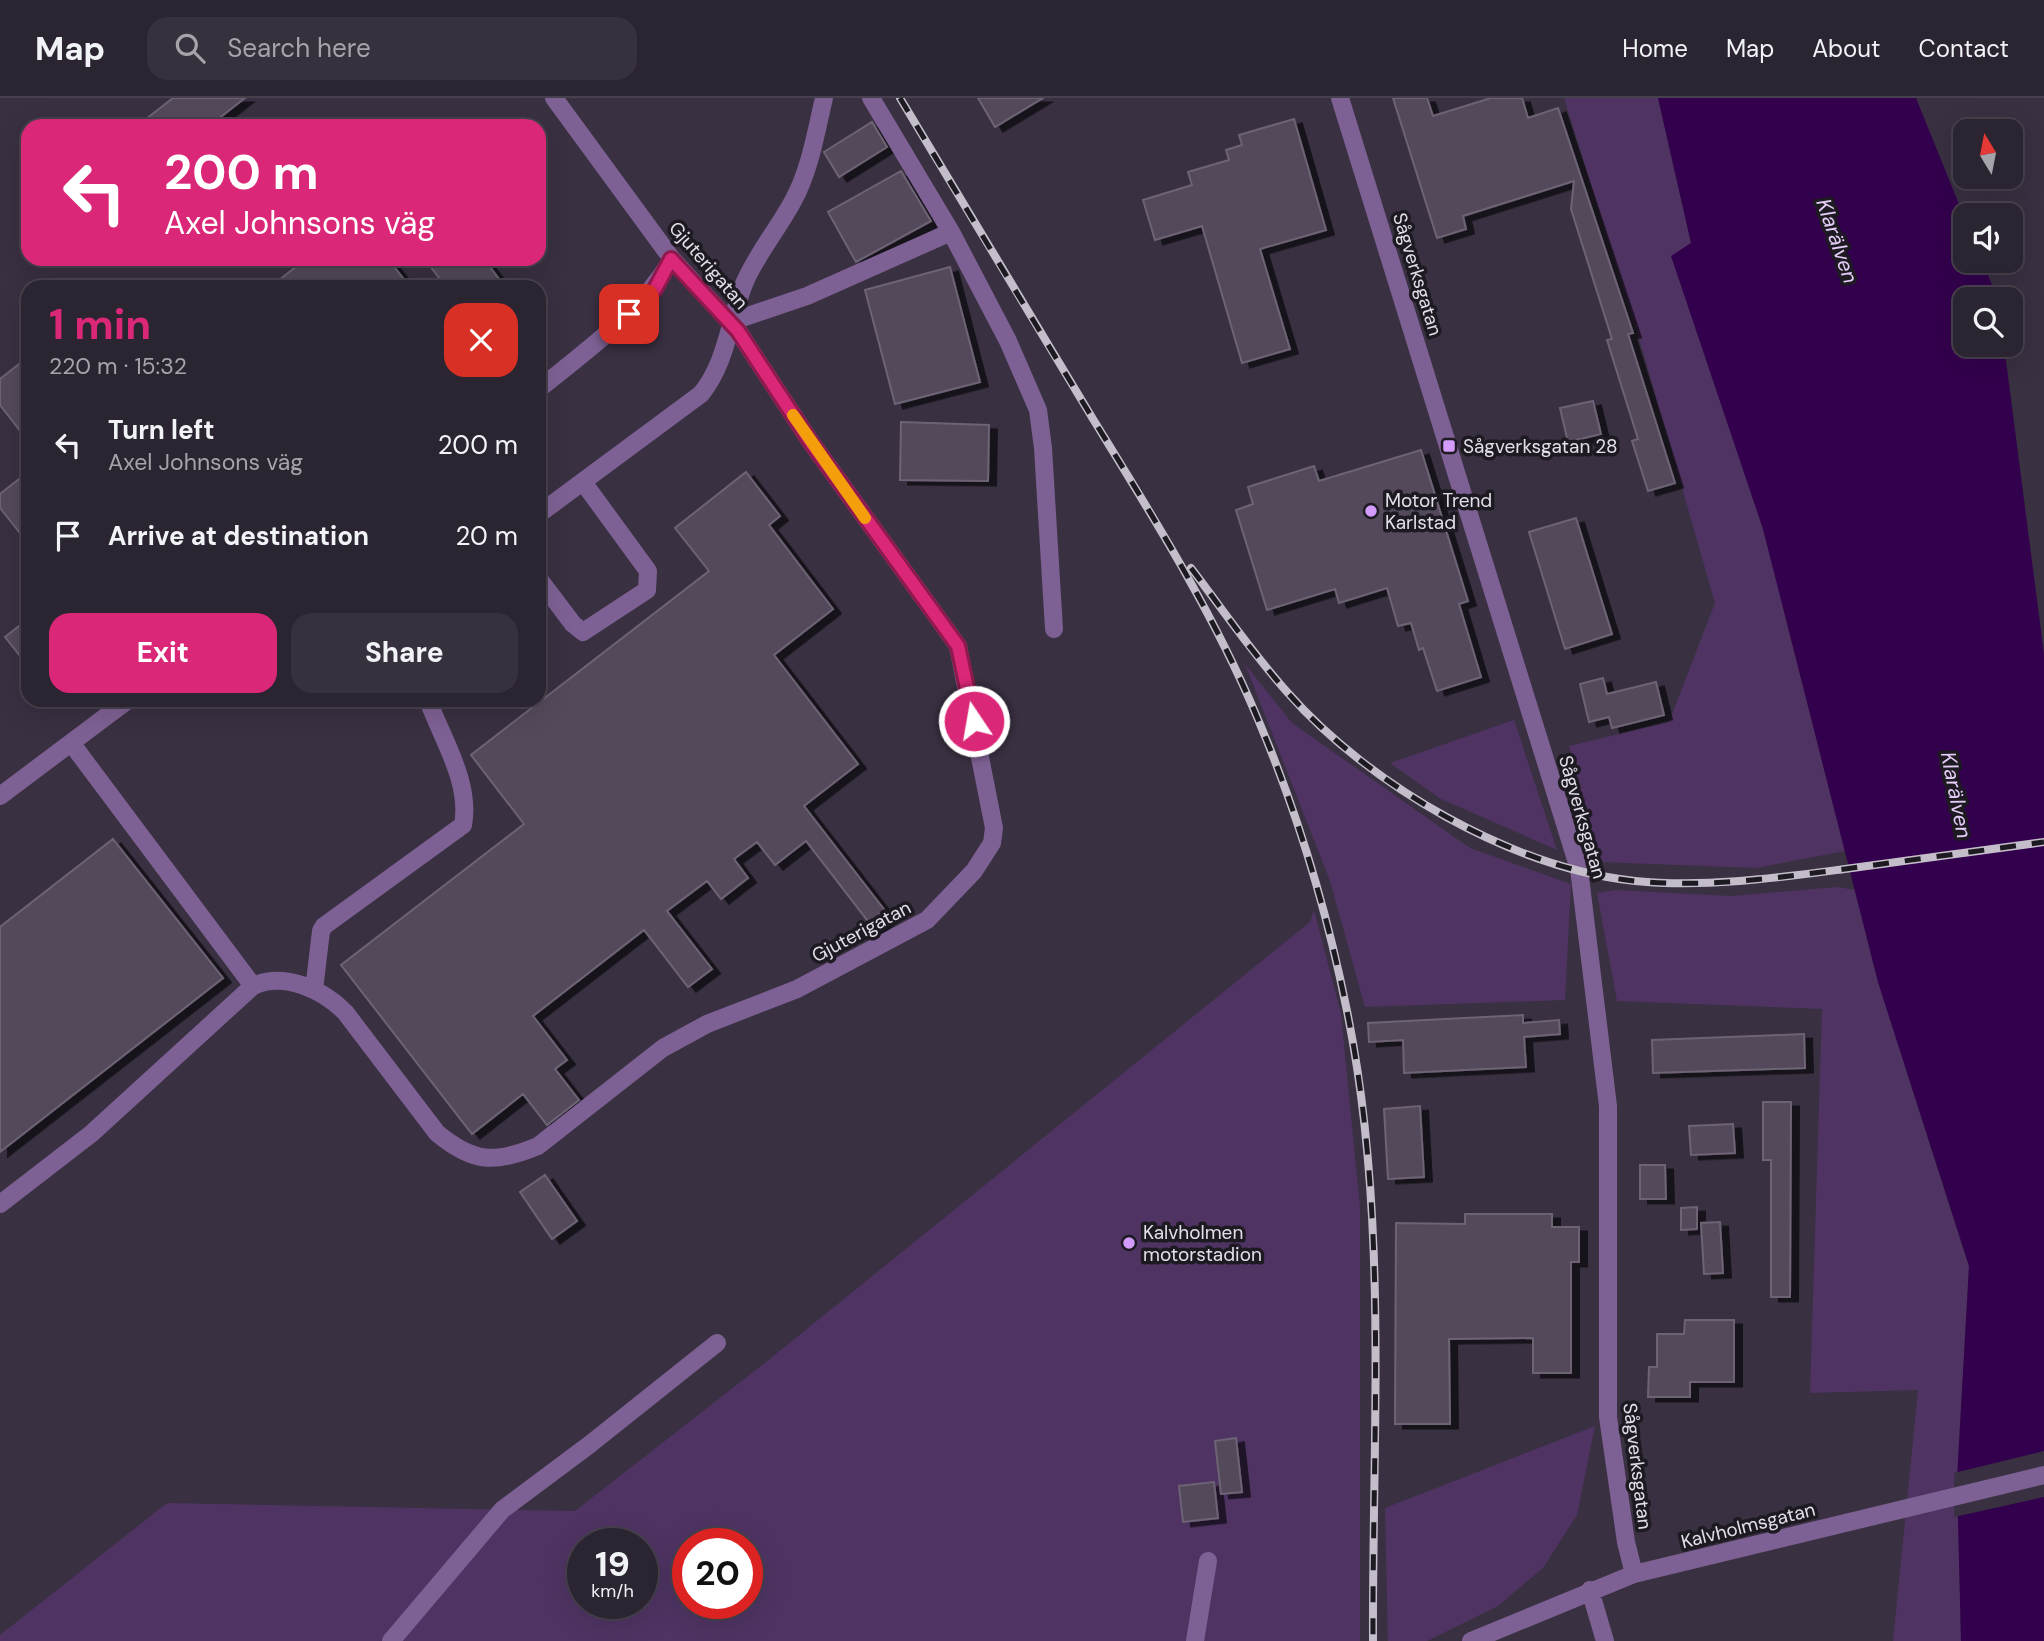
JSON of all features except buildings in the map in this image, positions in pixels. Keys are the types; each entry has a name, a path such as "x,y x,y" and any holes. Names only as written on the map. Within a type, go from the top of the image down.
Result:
{"street":[{"name":"Gjuterigatan","path":"253,986 267,980 278,980 329,996 345,1012 437,1133 472,1156 509,1157 538,1146 663,1048 707,1024 797,989 927,920 974,871 992,843 993,828 958,646 818,452 730,322 671,259 554,98"},
{"path":"546,509 701,394 719,365 730,322 745,281 794,199 811,154 824,98"},
{"path":"871,98 951,232 1008,341 1038,410 1043,448 1054,629"},
{"name":"Sågverksgatan","path":"1340,98 1578,869 1608,1106 1608,1417 1626,1542 1634,1574"},
{"path":"730,322 807,296 951,232"},
{"path":"546,383 592,347 655,289 671,259"},
{"path":"546,588 573,624 583,632 647,590 648,571 583,482"},
{"path":"0,796 119,707"},
{"path":"314,990 321,930 324,926 463,825 465,813 461,783 431,707"},
{"path":"0,1204 92,1133 253,986 72,744"},
{"path":"391,1641 502,1510 717,1343"},
{"name":"Kalvholmsgatan","path":"1471,1641 1634,1574 2044,1475"},
{"path":"1195,1641 1208,1561"},
{"path":"1590,1590 1605,1641"}],"shaded area":[{"path":"1564,98 1658,98 1691,243 1672,257 1763,529 1845,851 1756,868 1599,862 1569,746 1669,722 1715,603 1642,348"},
{"path":"1245,664 1292,723 1470,848 1571,884 1565,1000 1365,1007 1330,881"},
{"path":"1514,720 1557,850 1441,799 1390,763"},
{"path":"1837,887 1855,890 1878,982 1969,1267 1957,1479 1961,1641 1893,1641 1918,1390 1810,1393 1822,1009 1617,1001 1597,893 1615,890 1731,896"},
{"name":"Kalvholmen motorstadion","path":"1314,910 1341,1014 1360,1207 1360,1641 0,1641 0,1635 167,1503 575,1511 766,1362 1310,922"},
{"path":"1595,1426 1577,1515 1543,1568 1498,1606 1427,1641 1388,1641 1385,1508"}],"water":[{"name":"Klarälven","path":"1658,98 1916,98 1959,203 1953,203 1953,273 1987,273 1993,287 1953,287 1953,357 2006,357 2044,654 2044,1641 1961,1641 1957,1479 1969,1266 1878,982 1763,529 1671,256 1691,243"}],"pier":[{"path":"2044,1451 2044,1497 1954,1517 1954,1473"}],"railway":[{"path":"900,98 1201,602 1257,717 1310,862 1347,1011 1369,1167 1375,1325 1373,1641"},
{"path":"1191,568 1288,693 1321,727 1359,759 1446,817 1540,859 1588,873 1635,881 1714,883 1793,876 2044,842"}],"slow traffic":[{"path":"793,415 865,518"}],"place":[{"name":"Sågverksgatan 28","path":"1449,446"},
{"name":"Motor Trend Karlstad","path":"1371,511"},
{"name":"Kalvholmen motorstadion","path":"1129,1243"}],"route":[{"path":"629,314 655,289 671,259 738,331 810,441 958,646 974,721"}]}
